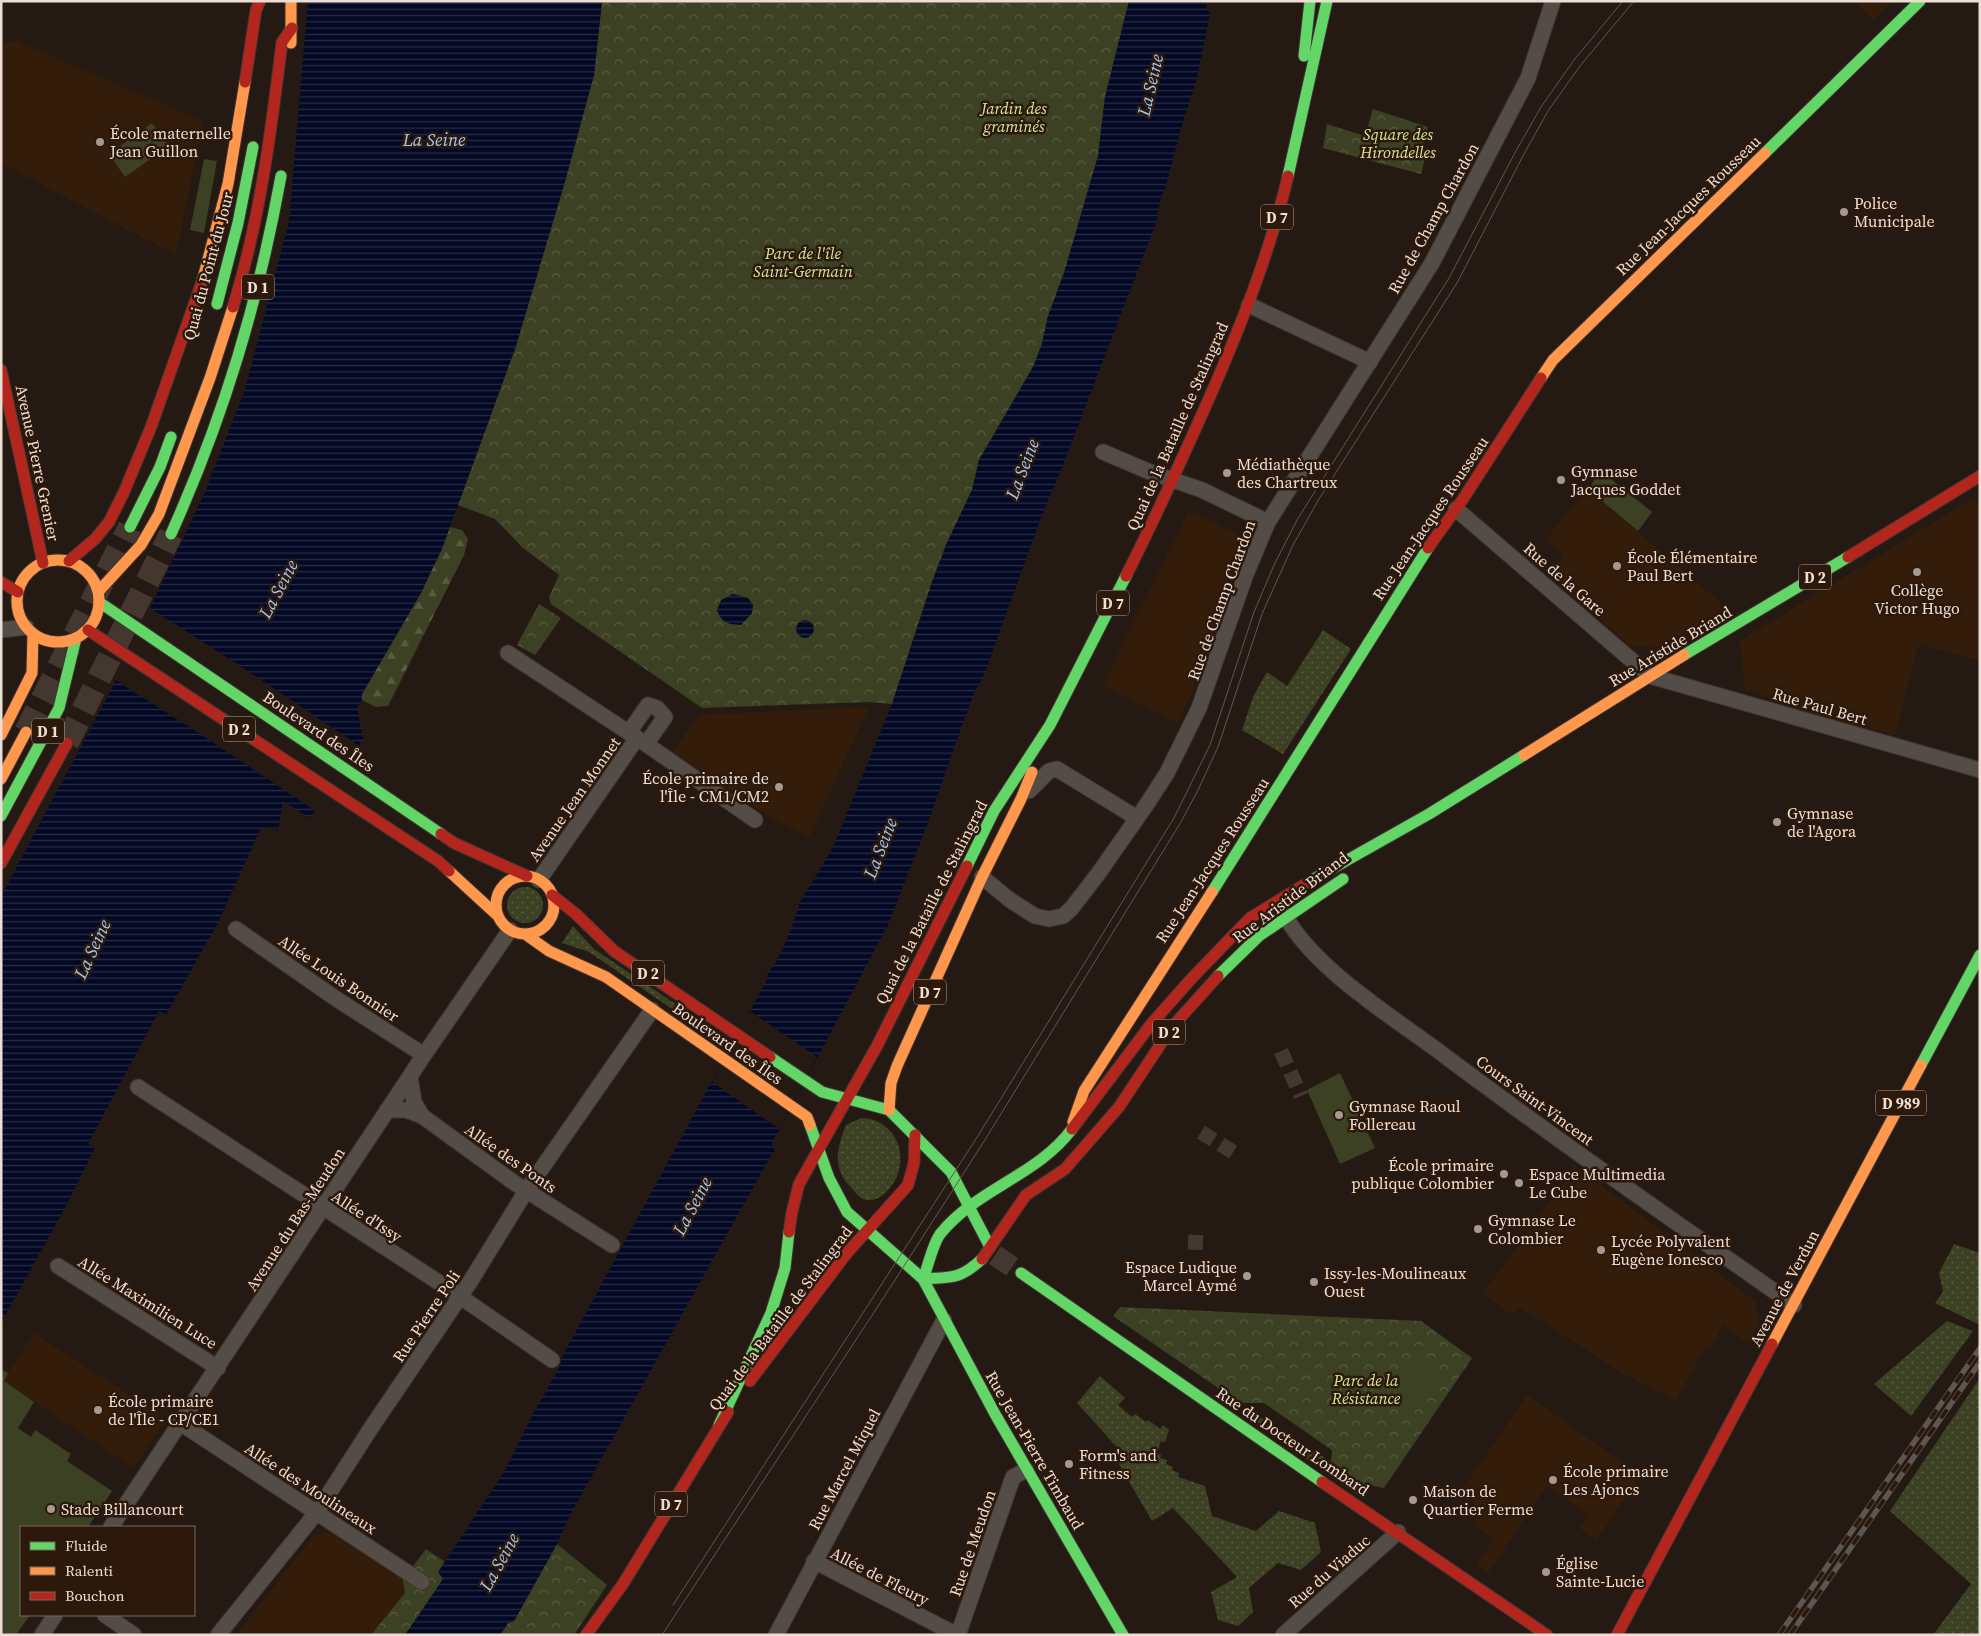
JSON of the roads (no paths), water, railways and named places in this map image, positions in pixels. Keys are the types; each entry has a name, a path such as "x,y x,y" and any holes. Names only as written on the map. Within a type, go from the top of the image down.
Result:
{"main road":[{"name":"D 1","path":"290,67 291,1"},
{"name":"Quai de la Bataille de Stalingrad","path":"1298,128 1310,1"},
{"name":"Quai de la Bataille de Stalingrad","path":"848,1098 919,964 994,811 1050,725 1103,624 1172,480 1249,305 1267,253 1284,193 1327,1"},
{"name":"Rue Jean-Jacques Rousseau","path":"1069,1133 1084,1090 1254,827 1421,558 1456,509 1553,360 1920,1"},
{"path":"69,561 95,539 109,522 124,492 151,427 205,273 236,145 256,10 266,4"},
{"name":"D 1","path":"99,597 152,529 203,398 242,278 263,186 282,42 292,28"},
{"name":"Quai du Point du Jour","path":"212,318 222,290 255,138"},
{"name":"D 1","path":"171,534 194,485 228,396 255,301 273,223 283,163"},
{"name":"Avenue Pierre Grenier","path":"1,370 43,563"},
{"path":"130,527 160,467 175,425"},
{"name":"Rue Aristide Briand","path":"1377,844 1354,871 1260,936 1209,984 1172,1027 1119,1108 1066,1169 1026,1195 992,1251 971,1269 959,1276 923,1279 940,1234 970,1206 1004,1185 1047,1154 1069,1133 1152,1023 1250,918 1298,888 1429,814 1650,676 1940,502 1980,476"},
{"path":"109,522 121,539 145,540"},
{"path":"56,560 69,561 88,573 94,582 99,597 94,621 88,630 76,638 65,642 54,642 43,639 30,630 20,616 17,604 18,592 23,580 32,570 43,563 56,560"},
{"path":"1,582 18,592"},
{"name":"Boulevard des Îles","path":"99,597 135,626 454,843 533,878"},
{"name":"D 1","path":"1,735 32,673 30,630"},
{"name":"D 2","path":"88,630 438,861 498,916"},
{"name":"D 1","path":"1,816 59,708 76,638"},
{"name":"D 1","path":"11,718 25,713"},
{"name":"D 1","path":"39,719 44,727 45,737"},
{"name":"Quai de la Bataille de Stalingrad","path":"889,1110 891,1083 897,1066 982,877 1021,799 1050,725"},
{"name":"D 1","path":"1,779 26,732"},
{"name":"D 1","path":"1,863 67,743"},
{"path":"517,877 533,878 547,886 552,895 554,906 552,916 545,926 536,932 525,934 510,930 498,916 496,907 497,897 502,888 517,877"},
{"name":"Boulevard des Îles","path":"552,895 576,914 614,951 822,1092 848,1098"},
{"name":"Boulevard des Îles","path":"525,934 548,951 606,977 806,1118 819,1148"},
{"name":"Avenue de Verdun","path":"1617,1635 1980,955"},
{"path":"923,1279 847,1212 829,1178 819,1148 848,1098 889,1110 951,1172 992,1251"},
{"path":"867,1231 908,1185 914,1163 915,1135"},
{"name":"Quai de la Bataille de Stalingrad","path":"719,1425 780,1291 796,1194 799,1184 819,1148"},
{"name":"Quai de la Bataille de Stalingrad","path":"586,1635 623,1584 719,1425 832,1272 867,1231"},
{"name":"Rue du Docteur Lombard","path":"1021,1273 1226,1416 1547,1635"},
{"name":"Rue Jean-Pierre Timbaud","path":"923,1279 1026,1470 1123,1635"},
{"name":"Quai de la Bataille de Stalingrad","path":"602,1635 623,1584"}],"street":[{"name":"Rue de Champ Chardon","path":"982,877 1010,900 1035,916 1049,919 1063,916 1072,909 1137,818 1167,772 1199,708 1246,574 1268,522 1432,263 1528,78 1554,1"},
{"path":"1249,305 1370,362"},
{"path":"1103,452 1202,490 1268,522"},
{"name":"Rue de la Gare","path":"1456,509 1650,676"},
{"path":"1,630 30,630"},
{"path":"508,653 637,738 755,820"},
{"name":"Rue Paul Bert","path":"1650,676 1980,770"},
{"name":"Avenue Jean Monnet","path":"533,878 637,738"},
{"path":"1021,799 1049,771 1057,769 1137,818"},
{"name":"Cours Saint-Vincent","path":"1278,902 1292,930 1336,975 1505,1101 1794,1305"},
{"name":"Allée Louis Bonnier","path":"236,930 338,1000 424,1055"},
{"name":"Avenue du Bas-Meudon","path":"112,1526 387,1110 510,930"},
{"name":"Rue Pierre Poli","path":"218,1635 317,1512 371,1428 460,1298 526,1191 652,1010"},
{"path":"410,1076 414,1102 422,1116"},
{"name":"Allée d'Issy","path":"138,1087 552,1360"},
{"name":"Allée des Ponts","path":"387,1110 406,1110 422,1116 526,1191 612,1245"},
{"name":"Allée Maximilien Luce","path":"58,1266 218,1368"},
{"name":"Rue Marcel Miquel","path":"782,1632 814,1561 944,1320"},
{"name":"Allée des Moulineaux","path":"180,1423 422,1582"},
{"name":"Rue de Meudon","path":"958,1635 1013,1477 1026,1470"},
{"name":"Rue du Viaduc","path":"1283,1635 1398,1532"},
{"name":"Allée de Fleury","path":"814,1561 958,1635"},
{"path":"42,1635 54,1616"},
{"path":"106,1616 134,1635"}],"water":[{"name":"La Seine","path":"308,1 602,1 594,75 565,182 516,346 442,549 421,593 362,694 362,700 357,708 363,739 310,818 283,801 278,831 267,827 260,830 218,923 166,1015 159,1011 88,1144 95,1148 65,1208 1,1323 1,896 111,690 204,494 245,390 289,221"},
{"name":"La Seine","path":"1129,1 1207,1 1206,6 1210,15 1197,78 1161,198 1156,223 1042,515 984,675 975,691 928,823 888,925 772,1143 775,1152 773,1152 570,1515 557,1544 514,1621 508,1623 500,1635 405,1635 443,1579 438,1572 504,1472 560,1366 563,1355 768,978 767,975 779,957 800,902 833,847 892,704 932,582 946,545 972,490 979,460 1033,367 1042,344 1048,316 1064,273 1098,156 1105,97"},
{"path":"733,594 748,598 753,605 752,613 741,625 726,622 721,618 717,610 721,600"},
{"path":"801,620 809,620 814,625 812,636 801,638 796,633 796,625"}],"tunnel":[{"path":"26,732 130,527"},
{"path":"67,743 171,534"},
{"path":"1281,1051 1301,1096"},
{"path":"1201,1132 1236,1154"},
{"path":"1188,1242 1207,1243"},
{"path":"995,1255 1021,1273"}],"tram line":[{"path":"673,1605 976,1139 1174,818 1210,745 1254,612 1274,565 1297,520 1449,278 1541,107 1574,60 1623,1"},
{"path":"662,1635 983,1143 1181,822 1218,747 1262,614 1293,545 1319,499 1457,283 1548,111 1580,66 1634,1"}],"railway":[{"path":"1779,1635 1980,1348"},
{"path":"1790,1635 1980,1362"}],"place":[{"name":"École maternelle Jean Guillon","path":"100,142"},
{"name":"Police Municipale","path":"1844,212"},
{"name":"Médiathèque des Chartreux","path":"1227,473"},
{"name":"Gymnase Jacques Goddet","path":"1561,480"},
{"name":"École Élémentaire Paul Bert","path":"1617,566"},
{"name":"Collège Victor Hugo","path":"1917,572"},
{"name":"École primaire de l'Île - CM1/CM2","path":"779,787"},
{"name":"Gymnase de l'Agora","path":"1777,822"},
{"name":"Gymnase Raoul Follereau","path":"1339,1115"},
{"name":"École primaire publique Colombier","path":"1504,1174"},
{"name":"Espace Multimedia Le Cube","path":"1519,1183"},
{"name":"Gymnase Le Colombier","path":"1478,1229"},
{"name":"Lycée Polyvalent Eugène Ionesco","path":"1601,1250"},
{"name":"Espace Ludique Marcel Aymé","path":"1247,1276"},
{"name":"Issy-les-Moulineaux Ouest","path":"1314,1282"},
{"name":"École primaire de l'Île - CP/CE1","path":"98,1410"},
{"name":"Form's and Fitness","path":"1069,1464"},
{"name":"École primaire Les Ajoncs","path":"1553,1480"},
{"name":"Maison de Quartier Ferme","path":"1413,1500"},
{"name":"Stade Billancourt","path":"51,1509"},
{"name":"Église Sainte-Lucie","path":"1546,1572"}],"park label":[{"name":"Jardin des graminés","path":"1014,117"},
{"name":"Square des Hirondelles","path":"1398,143"},
{"name":"Parc de l'île Saint-Germain","path":"803,262"},
{"name":"Parc de la Résistance","path":"1366,1389"}]}
